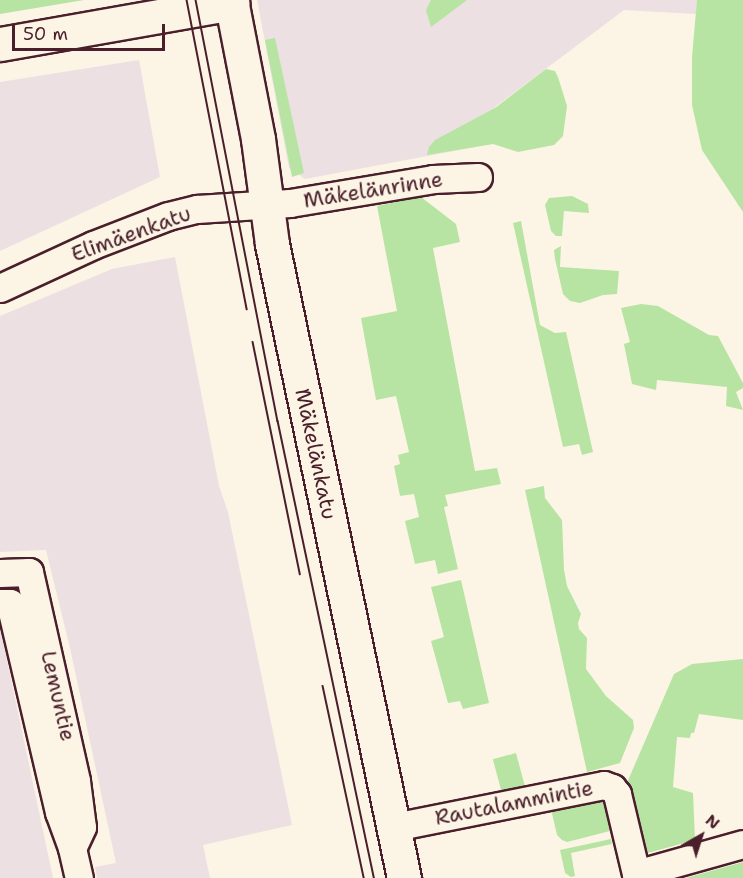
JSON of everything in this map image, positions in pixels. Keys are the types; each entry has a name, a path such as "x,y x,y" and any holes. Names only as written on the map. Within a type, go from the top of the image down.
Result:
{"main road":[{"path":"0,44 157,8 193,4 233,10"},
{"name":"Mäkelänkatu","path":"233,10 272,244 404,878"}],"street":[{"name":"Mäkelänrinne","path":"267,204 304,201 433,179 478,177"},
{"name":"Elimäenkatu","path":"0,288 93,245 168,216 197,208 267,204"},
{"name":"Lemuntie","path":"0,573 29,573 76,780 82,827 72,848"},
{"name":"Lemuntie","path":"5,603 59,812 72,848 79,878"},
{"name":"Rautalammintie","path":"394,827 604,785 612,788 617,794 637,876"},
{"path":"637,876 743,844"}],"shaded area":[{"path":"257,0 697,0 697,2 696,14 624,10 495,107 502,142 305,179 289,168"},
{"path":"139,60 160,177 0,251 0,82"},
{"path":"175,257 219,486 228,512 292,825 203,845 210,878 97,878 95,867 116,863 70,648 46,550 0,552 0,316 112,269"},
{"path":"1,632 53,878 0,878"}],"green space":[{"path":"0,0 84,0 0,14"},
{"path":"431,0 467,0 431,27 426,10"},
{"path":"697,0 743,0 743,212 702,150 692,105 692,57"},
{"path":"275,38 304,173 292,177 265,40"},
{"path":"546,69 555,71 567,106 563,136 554,145 518,152 493,144 427,155 429,147 435,140 495,108"},
{"path":"572,196 588,204 589,213 564,211 562,236 556,236 551,231 545,205 549,198"},
{"path":"421,197 456,224 460,242 433,248 475,471 497,468 501,484 445,495 448,506 444,507 458,569 438,574 435,560 415,564 405,521 419,517 414,494 400,496 394,466 400,464 398,455 409,452 396,396 376,400 361,318 397,311 377,206"},
{"path":"521,221 540,325 555,333 566,332 593,452 582,455 579,444 563,447 513,223"},
{"path":"561,246 560,267 619,271 617,294 603,295 580,303 570,301 563,294 555,259 554,250"},
{"path":"641,304 658,306 709,335 718,336 743,383 743,388 736,392 743,410 726,406 727,387 657,380 656,390 632,384 624,344 630,342 621,308"},
{"path":"544,486 545,498 562,520 564,570 567,586 581,614 579,629 587,638 586,669 606,696 633,720 634,728 620,763 587,772 525,490"},
{"path":"461,580 489,703 463,709 460,701 448,703 431,641 444,637 431,587"},
{"path":"743,659 743,720 699,714 694,733 691,733 690,738 677,737 673,787 693,793 695,840 644,854 626,785 674,674 692,664"},
{"path":"516,753 525,786 502,792 493,759"},
{"path":"598,799 604,804 610,831 567,842 557,835 551,809"},
{"path":"611,839 612,844 571,853 575,876 571,877 565,873 560,850"},
{"path":"743,862 743,878 686,878"}],"tram line":[{"path":"187,0 247,309"},
{"path":"196,0 278,421 374,878"},
{"path":"253,342 300,574"},
{"path":"323,686 364,878"}]}
